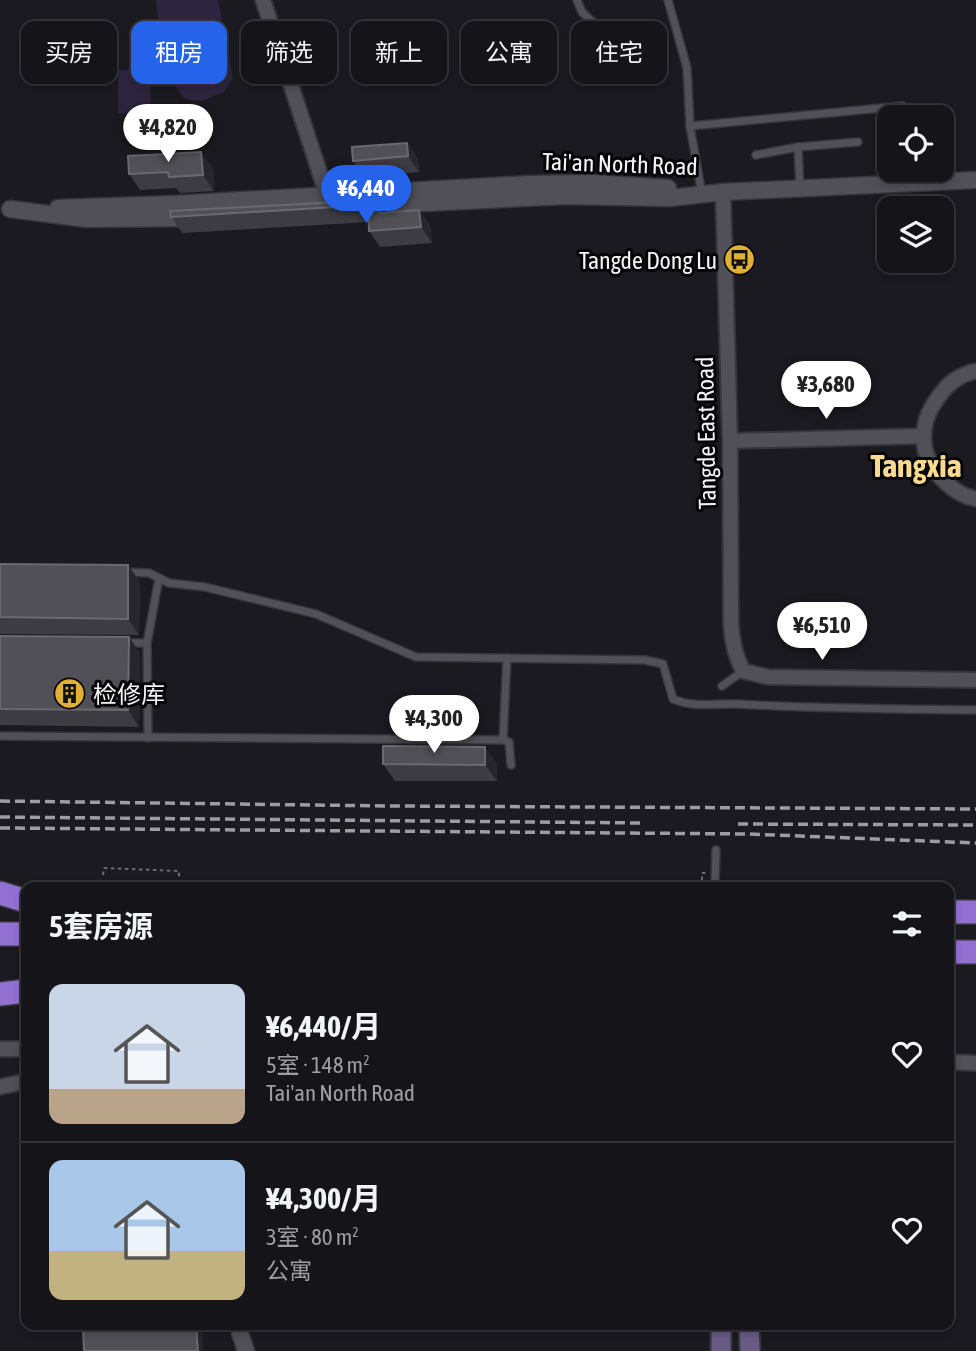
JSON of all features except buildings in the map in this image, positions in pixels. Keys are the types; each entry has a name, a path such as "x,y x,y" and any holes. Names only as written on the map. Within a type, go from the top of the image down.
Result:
{"highway":[{"path":"0,895 21,901"},
{"path":"0,904 21,903"},
{"path":"954,912 976,912"},
{"path":"0,934 21,934"},
{"path":"954,952 976,952"},
{"path":"0,994 21,992"}],"main road":[{"path":"720,1330 721,1351"},
{"path":"749,1330 750,1351"}],"street":[{"path":"263,0 329,202"},
{"path":"723,192 976,180"},
{"name":"Tai'an North Road","path":"329,202 568,183 723,192"},
{"name":"Tai'an North Road","path":"5,209 566,196 670,198 723,192"},
{"name":"Tangde East Road","path":"723,192 730,441 731,624 733,645 743,671"},
{"path":"976,371 963,373 946,387 929,411 923,436 927,455 944,482 964,496 976,499"},
{"path":"730,441 923,436"},
{"path":"743,671 768,677 791,678 976,680"},
{"path":"0,1049 21,1049"},
{"path":"954,1062 976,1063"},
{"path":"0,1087 21,1082"},
{"path":"235,1351 240,1330"},
{"path":"240,1330 240,1351"},
{"path":"240,1330 246,1351"}],"lane":[{"path":"577,0 582,12 593,21"},
{"path":"668,0 687,68 690,126 701,189"},
{"path":"690,126 877,108"},
{"path":"756,155 799,147 858,142"},
{"path":"799,147 800,188"},
{"path":"120,572 149,573 169,583 205,587 316,614 416,657 645,660 663,664 673,699 687,705 725,703 826,709 976,710"},
{"path":"148,737 147,643 159,578"},
{"path":"120,643 147,643"},
{"path":"503,740 507,658"},
{"path":"722,686 743,671"},
{"path":"0,736 503,740 509,742 511,765"},
{"path":"715,882 716,850"}],"path":[{"path":"103,875 104,868 144,869 179,871 179,878"}],"shaded area":[{"path":"156,0 218,0 222,21 159,21"},
{"path":"227,47 233,78 224,92 202,101 185,99 175,84 227,84"},
{"path":"118,70 131,70 131,84 150,84 151,113 118,113"}],"railway":[{"path":"0,801 976,809"},
{"path":"0,817 640,823"},
{"path":"738,824 976,825"},
{"path":"0,828 749,834 976,843"}],"place":[{"name":"Tangde Dong Lu","path":"740,260"},
{"name":"检修库","path":"70,694"}],"district":[{"name":"Tangxia","path":"916,465"}]}
